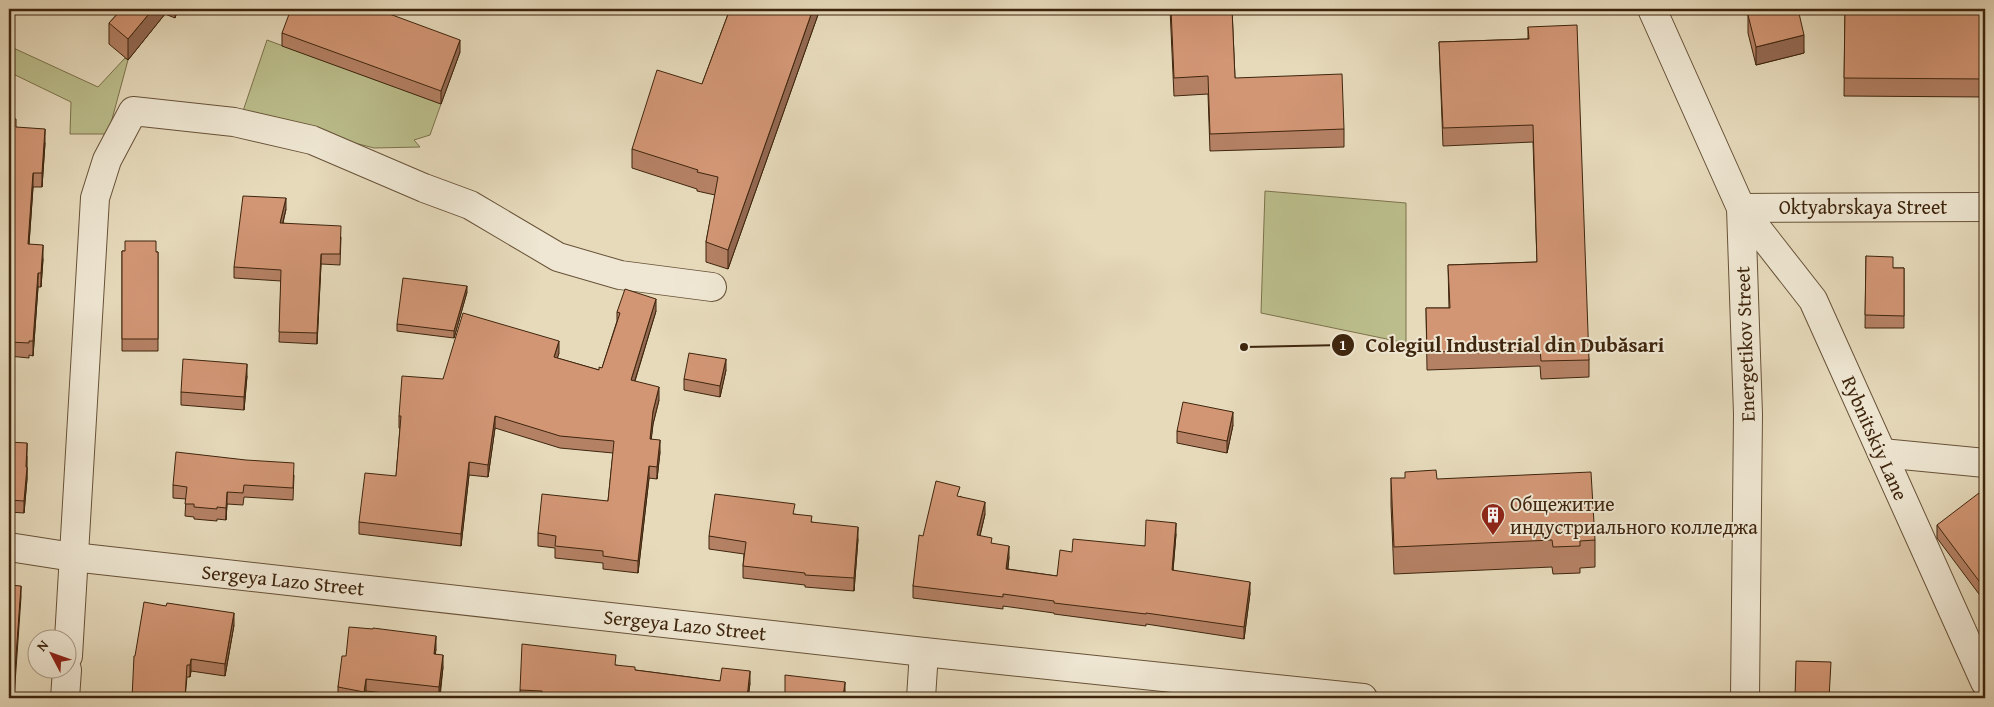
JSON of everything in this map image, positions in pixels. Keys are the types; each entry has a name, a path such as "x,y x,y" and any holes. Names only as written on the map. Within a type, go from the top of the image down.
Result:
{"street":[{"name":"Energetikov Street","path":"1652,9 1741,208 1748,414 1745,698"},
{"path":"69,630 95,198 106,160 133,111 234,122 312,140 424,188 470,205 558,257 620,275 712,287"},
{"name":"Oktyabrskaya Street","path":"1741,208 1985,207"},
{"name":"Rybnitskiy Lane","path":"1741,208 1813,300 1985,682"},
{"path":"1882,453 1985,463"},
{"name":"Sergeya Lazo Street","path":"9,547 73,557 924,652 1363,698"},
{"path":"921,698 924,652"},
{"path":"65,698 66,680"}],"green space":[{"path":"267,40 441,104 430,135 414,140 420,147 374,148 242,114"},
{"path":"9,46 98,87 125,58 128,60 108,134 70,134 71,102 9,72"},
{"path":"1265,191 1406,203 1406,343 1261,313"}],"building":[{"path":"122,9 153,9 128,39 109,23"},
{"path":"291,9 376,9 460,40 441,91 282,33"},
{"path":"730,9 813,9 728,250 706,242 718,177 697,172 698,170 632,149 657,70 702,84"},
{"path":"1171,9 1232,9 1235,78 1342,74 1344,129 1210,134 1208,76 1174,78"},
{"path":"1755,9 1798,9 1804,35 1756,47 1748,15 1748,11"},
{"path":"1845,9 1985,9 1985,79 1844,78"},
{"path":"1577,25 1589,360 1541,361 1540,349 1427,352 1426,308 1450,308 1448,265 1537,262 1533,125 1443,128 1439,42 1529,39 1528,27"},
{"path":"9,118 16,119 16,127 45,129 42,173 33,173 28,244 43,245 41,273 38,273 33,341 29,341 29,343 9,342"},
{"path":"243,196 286,198 280,223 341,226 340,254 321,254 317,333 279,332 281,270 234,267"},
{"path":"125,241 156,241 156,252 158,252 158,339 122,339 122,251 125,251"},
{"path":"1866,256 1893,257 1893,268 1904,268 1904,316 1865,315"},
{"path":"403,278 467,286 454,331 397,324"},
{"path":"625,289 656,299 631,380 659,387 653,411 650,439 660,440 657,467 649,466 638,561 603,556 603,551 555,546 556,536 538,533 542,494 608,501 614,441 560,436 495,416 488,465 469,462 461,534 359,522 365,473 396,476 402,376 443,379 463,313 559,341 554,357 599,370 599,367 602,368 620,313 617,312"},
{"path":"689,353 726,359 720,386 684,379"},
{"path":"183,359 247,364 244,397 181,392"},
{"path":"1183,402 1233,412 1227,441 1177,431"},
{"path":"9,442 27,443 24,501 9,500"},
{"path":"176,452 294,463 293,488 244,485 243,493 227,492 226,508 194,507 194,504 185,504 187,487 173,485"},
{"name":"Общежитие индустриального колледжа","path":"1436,470 1437,479 1591,472 1595,540 1580,541 1580,546 1553,547 1552,540 1394,547 1391,478 1405,478 1405,472"},
{"path":"936,481 960,487 957,496 985,502 977,535 992,538 991,543 1009,546 1006,569 1057,576 1060,550 1072,552 1073,539 1145,546 1146,520 1176,523 1172,570 1250,582 1244,627 1146,613 1054,603 1054,601 1003,594 1003,597 913,586 919,535 923,536"},
{"path":"1979,493 1985,501 1985,589 1937,525"},
{"path":"715,494 795,504 793,514 812,516 811,522 858,527 854,578 805,575 805,573 743,566 746,542 709,536"},
{"path":"9,585 21,586 13,698 9,698"},
{"path":"144,602 166,606 167,603 234,613 225,664 191,659 190,665 187,665 185,698 132,698 134,656"},
{"path":"349,627 436,636 434,654 443,655 439,687 366,679 364,692 338,687 342,656 346,656"},
{"path":"522,644 616,655 615,665 635,667 635,670 720,681 722,668 750,671 747,698 542,698 542,691 520,690"},
{"path":"1796,661 1831,662 1829,698 1795,698"},
{"path":"785,675 845,682 843,698 785,698"}],"place":[{"name":"Colegiul Industrial din Dubăsari","path":"1244,347"},
{"name":"Общежитие индустриального колледжа","path":"1493,536"}]}
